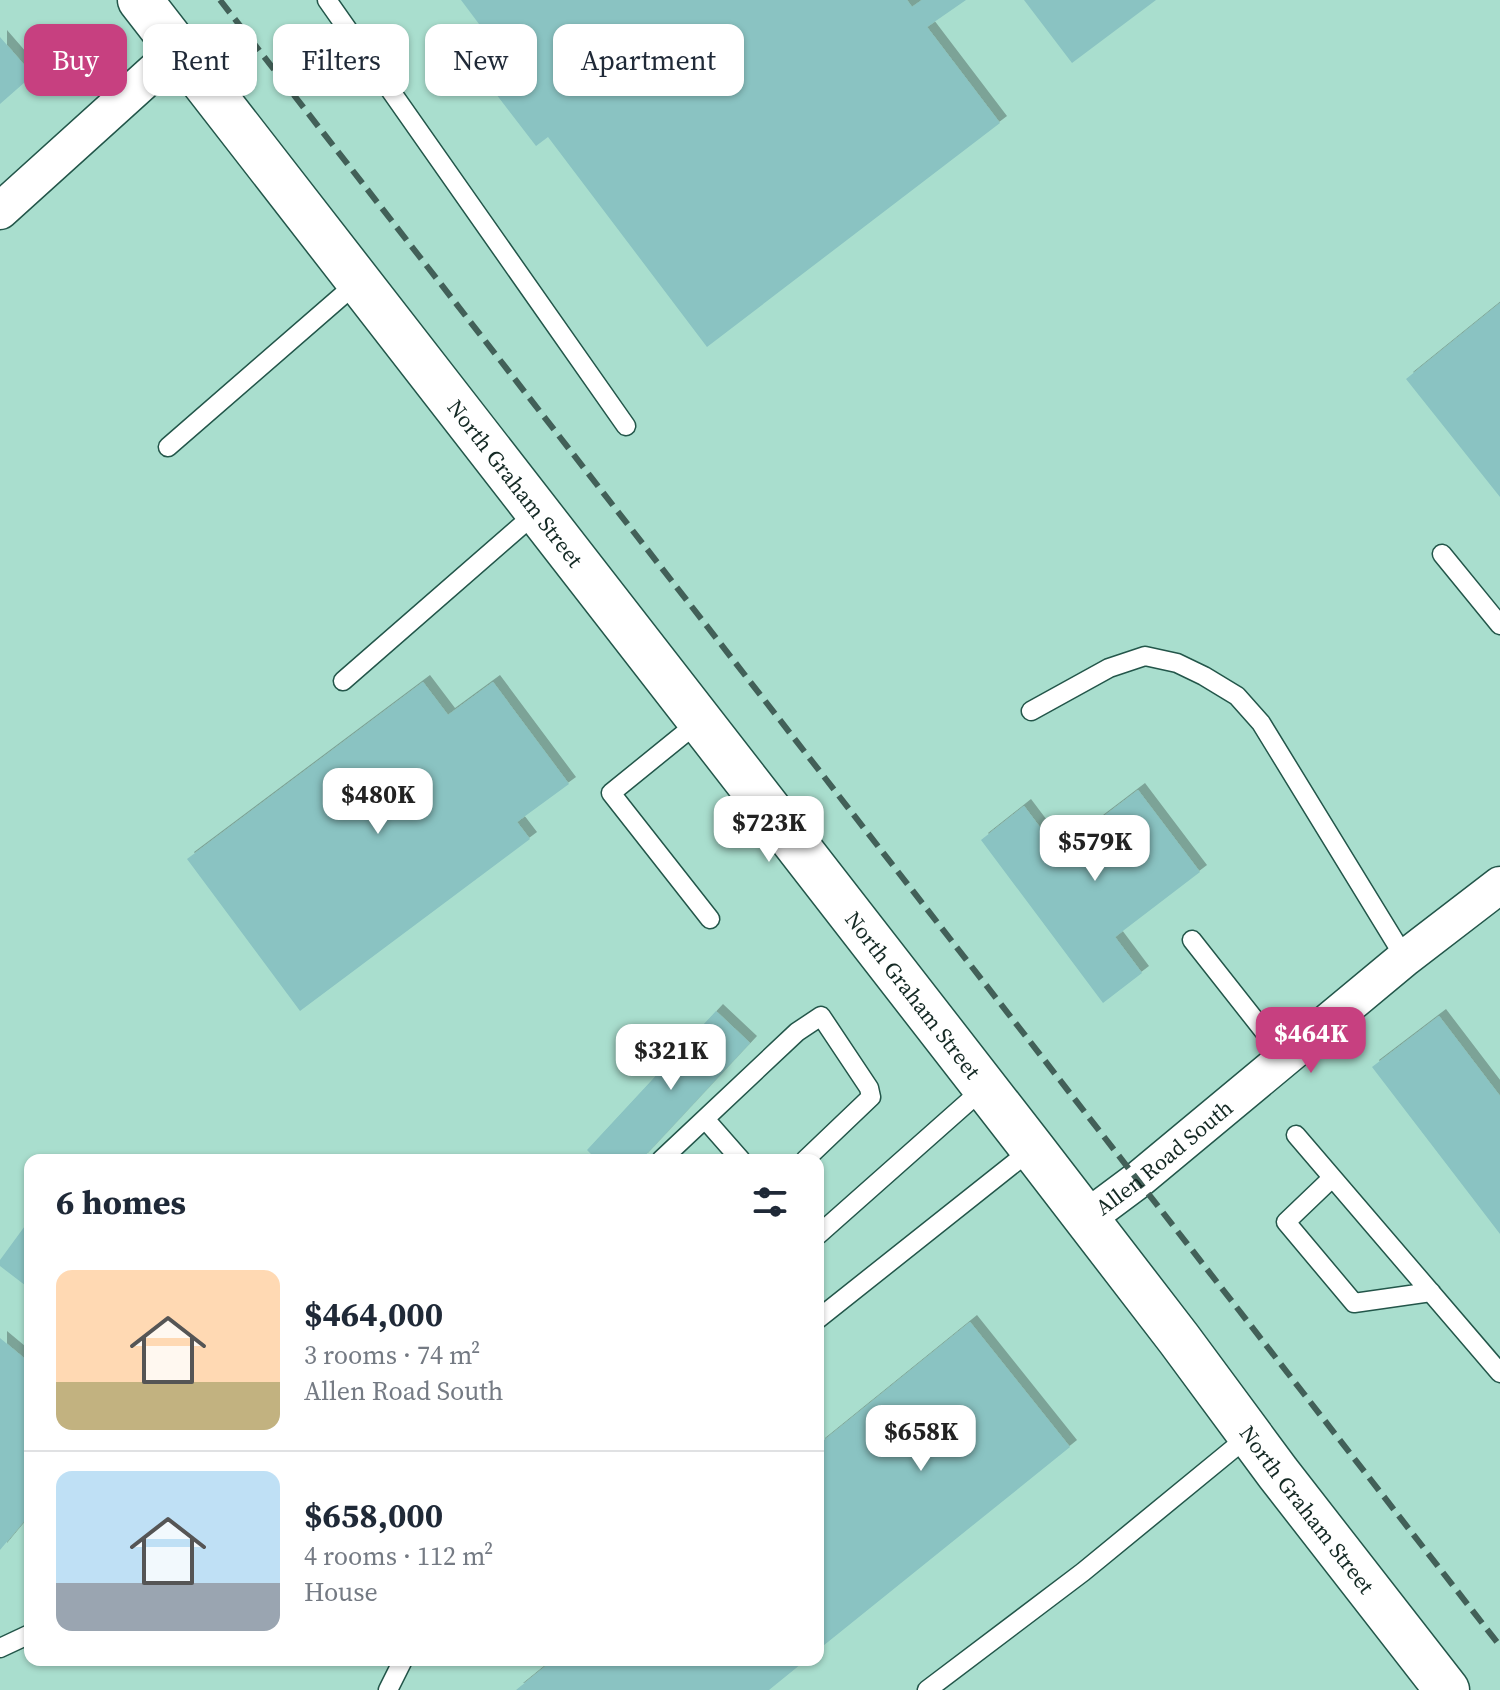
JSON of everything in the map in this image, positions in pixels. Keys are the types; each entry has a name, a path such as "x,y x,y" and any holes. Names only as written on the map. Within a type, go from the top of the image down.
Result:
{"main road":[{"name":"North Graham Street","path":"140,0 158,24"},
{"name":"North Graham Street","path":"214,96 1087,1218 1447,1690"}],"street":[{"path":"0,211 143,82"},
{"name":"Allen Road South","path":"1087,1218 1138,1180 1405,958 1498,892"}],"lane":[{"path":"327,0 626,426"},
{"path":"168,447 359,281"},
{"path":"343,681 538,511"},
{"path":"1442,554 1500,625"},
{"path":"1031,711 1109,668 1145,656 1177,663 1237,696 1261,723 1405,958"},
{"path":"701,720 611,793 710,919"},
{"path":"1192,940 1285,1058"},
{"path":"667,1154 797,1032 821,1016 869,1088 871,1097 811,1154"},
{"path":"824,1230 985,1087"},
{"path":"705,1119 736,1154"},
{"path":"1296,1135 1500,1373"},
{"path":"824,1311 1032,1148"},
{"path":"1332,1178 1286,1222 1354,1303 1431,1292"},
{"path":"927,1690 1083,1572 1250,1435"},
{"path":"0,1648 24,1637"},
{"path":"388,1690 400,1666"}],"building":[{"path":"461,0 907,0 912,7 922,0 966,0 927,27 1000,123 707,347 548,137 536,146 498,96 537,96 537,24 479,24"},
{"path":"1024,0 1156,0 1072,63"},
{"path":"0,37 24,65 24,83 0,104"},
{"path":"1500,303 1500,497 1406,379"},
{"path":"423,682 448,715 493,682 569,784 517,822 530,839 300,1011 187,859"},
{"path":"1138,790 1200,872 1115,937 1142,973 1103,1003 981,840 1024,806 1058,851"},
{"path":"716,1011 750,1043 647,1154 591,1154 587,1150"},
{"path":"1439,1016 1500,1096 1500,1234 1372,1067"},
{"path":"24,1227 24,1284 0,1266 0,1260"},
{"path":"970,1322 1070,1447 824,1645 824,1440"},
{"path":"0,1338 24,1358 24,1521 0,1550"},
{"path":"546,1666 799,1666 769,1690 516,1690"}],"railway":[{"path":"220,0 1500,1646"}]}
